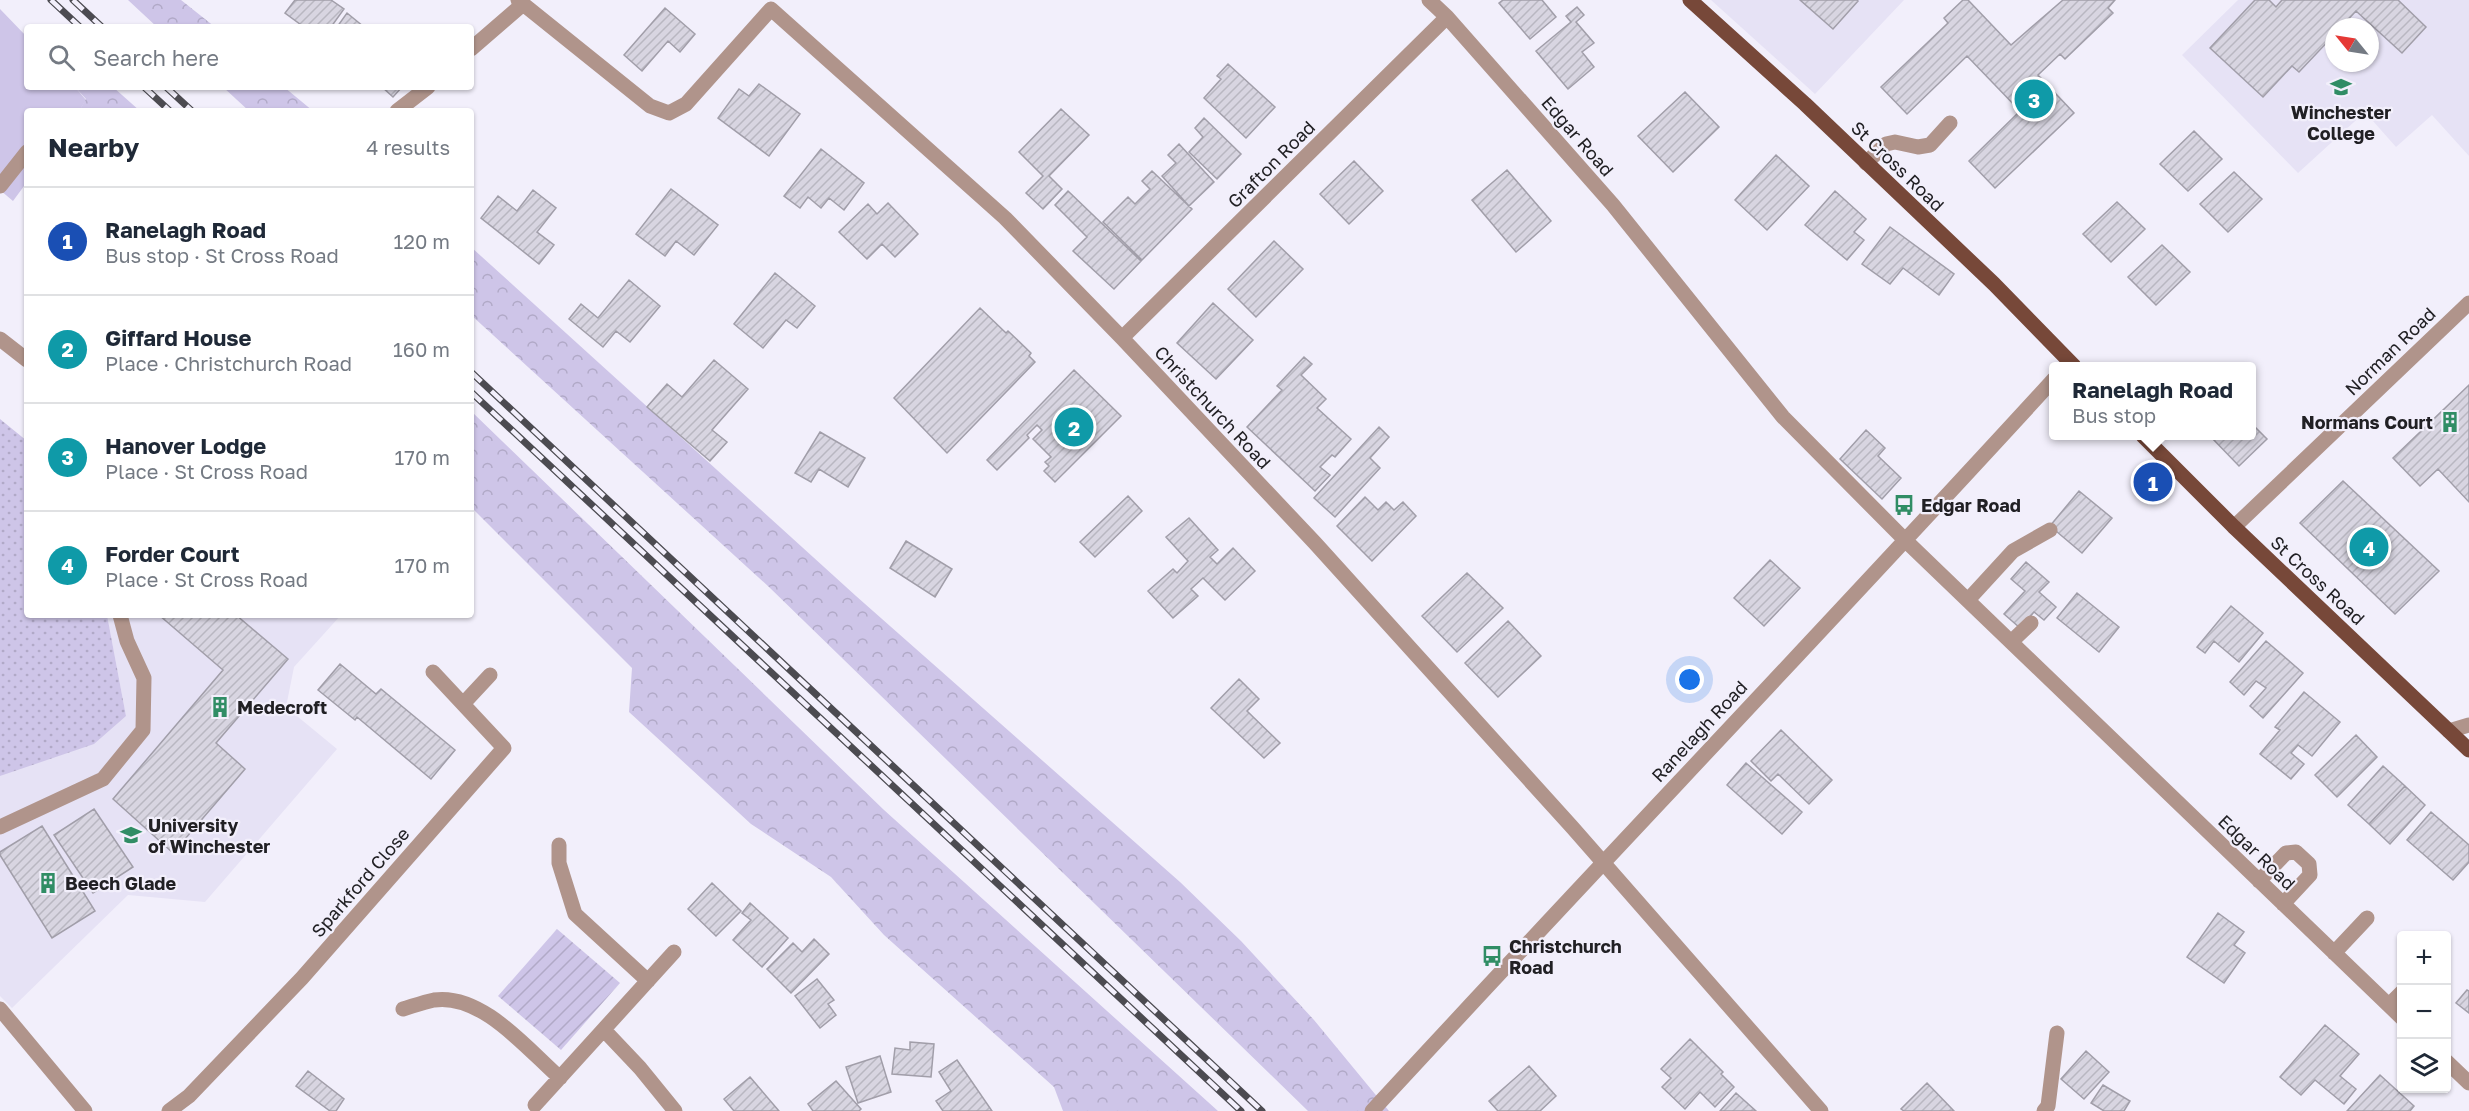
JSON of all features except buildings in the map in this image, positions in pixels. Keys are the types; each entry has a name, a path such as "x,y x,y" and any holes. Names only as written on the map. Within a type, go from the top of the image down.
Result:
{"main road":[{"name":"St Cross Road","path":"1690,0 1994,285 2067,362"},
{"name":"St Cross Road","path":"2148,440 2234,527 2469,750"}],"street":[{"name":"Edgar Road","path":"1430,0 1613,206 1783,417 1906,541 2397,1013"},
{"path":"474,46 520,2"},
{"name":"Christchurch Road","path":"520,2 650,106 669,113 686,104 775,4 1005,218 1122,338 1315,543 1603,861 1622,886 1821,1111"},
{"name":"Grafton Road","path":"1122,338 1447,17"},
{"path":"401,108 424,90"},
{"path":"1866,163 1886,144 1895,142 1918,147 1930,145 1950,123"},
{"path":"0,186 24,156"},
{"name":"Norman Road","path":"2234,527 2469,303"},
{"path":"0,339 24,358"},
{"name":"Ranelagh Road","path":"1372,1111 1603,861 1906,541 2049,384"},
{"path":"1968,600 2013,551 2050,530"},
{"path":"0,827 103,779 143,730 144,678 127,641 121,618"},
{"path":"2011,642 2031,623"},
{"name":"Sparkford Close","path":"169,1111 189,1096 302,978 504,748 433,672"},
{"path":"462,704 490,675"},
{"path":"2449,731 2469,725"},
{"path":"559,845 559,863 575,914 648,981"},
{"path":"2259,881 2286,853 2296,852 2309,864 2310,875 2283,904"},
{"path":"2334,953 2367,918"},
{"path":"535,1105 674,952"},
{"path":"2389,1005 2397,997"},
{"path":"403,1009 436,1000 470,1004 486,1012 560,1078"},
{"path":"0,1009 85,1111"},
{"path":"604,1030 675,1111"},
{"path":"2044,1111 2048,1106 2057,1033"},
{"path":"2451,1066 2469,1083"}],"shaded area":[{"path":"1711,0 1904,0 1815,94"},
{"name":"Winchester College","path":"2238,0 2469,0 2469,156 2432,115 2396,147 2365,112 2298,173 2182,55"},
{"name":"University of Winchester","path":"108,618 338,618 294,667 286,707 337,749 205,902 128,895 12,1008 0,996 0,776 126,716"}],"green space":[{"path":"128,0 181,0 211,24 154,24"},
{"path":"0,9 24,34 24,90 78,90 86,100 81,108 24,108 24,186 13,201 0,190"},
{"path":"78,90 116,90 137,108 81,108 86,99"},
{"path":"226,90 288,90 309,108 246,108"},
{"path":"474,250 856,596 1180,882 1241,941 1314,1020 1389,1111 1308,1111 769,587 474,318"},
{"path":"474,414 884,810 1218,1111 1063,1111 1054,1087 884,935 831,877 751,824 629,712 632,668 474,510"},
{"path":"0,419 24,439 24,618 108,618 126,716 94,744 0,776"},
{"path":"557,929 620,983 561,1050 498,996"}],"railway":[{"path":"51,0 77,24"},
{"path":"73,0 99,24"},
{"path":"147,90 167,108"},
{"path":"169,90 189,108"},
{"path":"474,375 1262,1111"},
{"path":"474,395 1241,1111"}],"place":[{"name":"Winchester College","path":"2341,87"},
{"name":"Hanover Lodge","path":"2034,99"},
{"name":"Normans Court","path":"2450,422"},
{"name":"Giffard House","path":"1074,427"},
{"name":"Ranelagh Road","path":"2153,482"},
{"name":"Edgar Road","path":"1904,505"},
{"name":"Forder Court","path":"2369,547"},
{"name":"Medecroft","path":"220,707"},
{"name":"University of Winchester","path":"131,835"},
{"name":"Beech Glade","path":"48,883"},
{"name":"Christchurch Road","path":"1492,956"}]}
